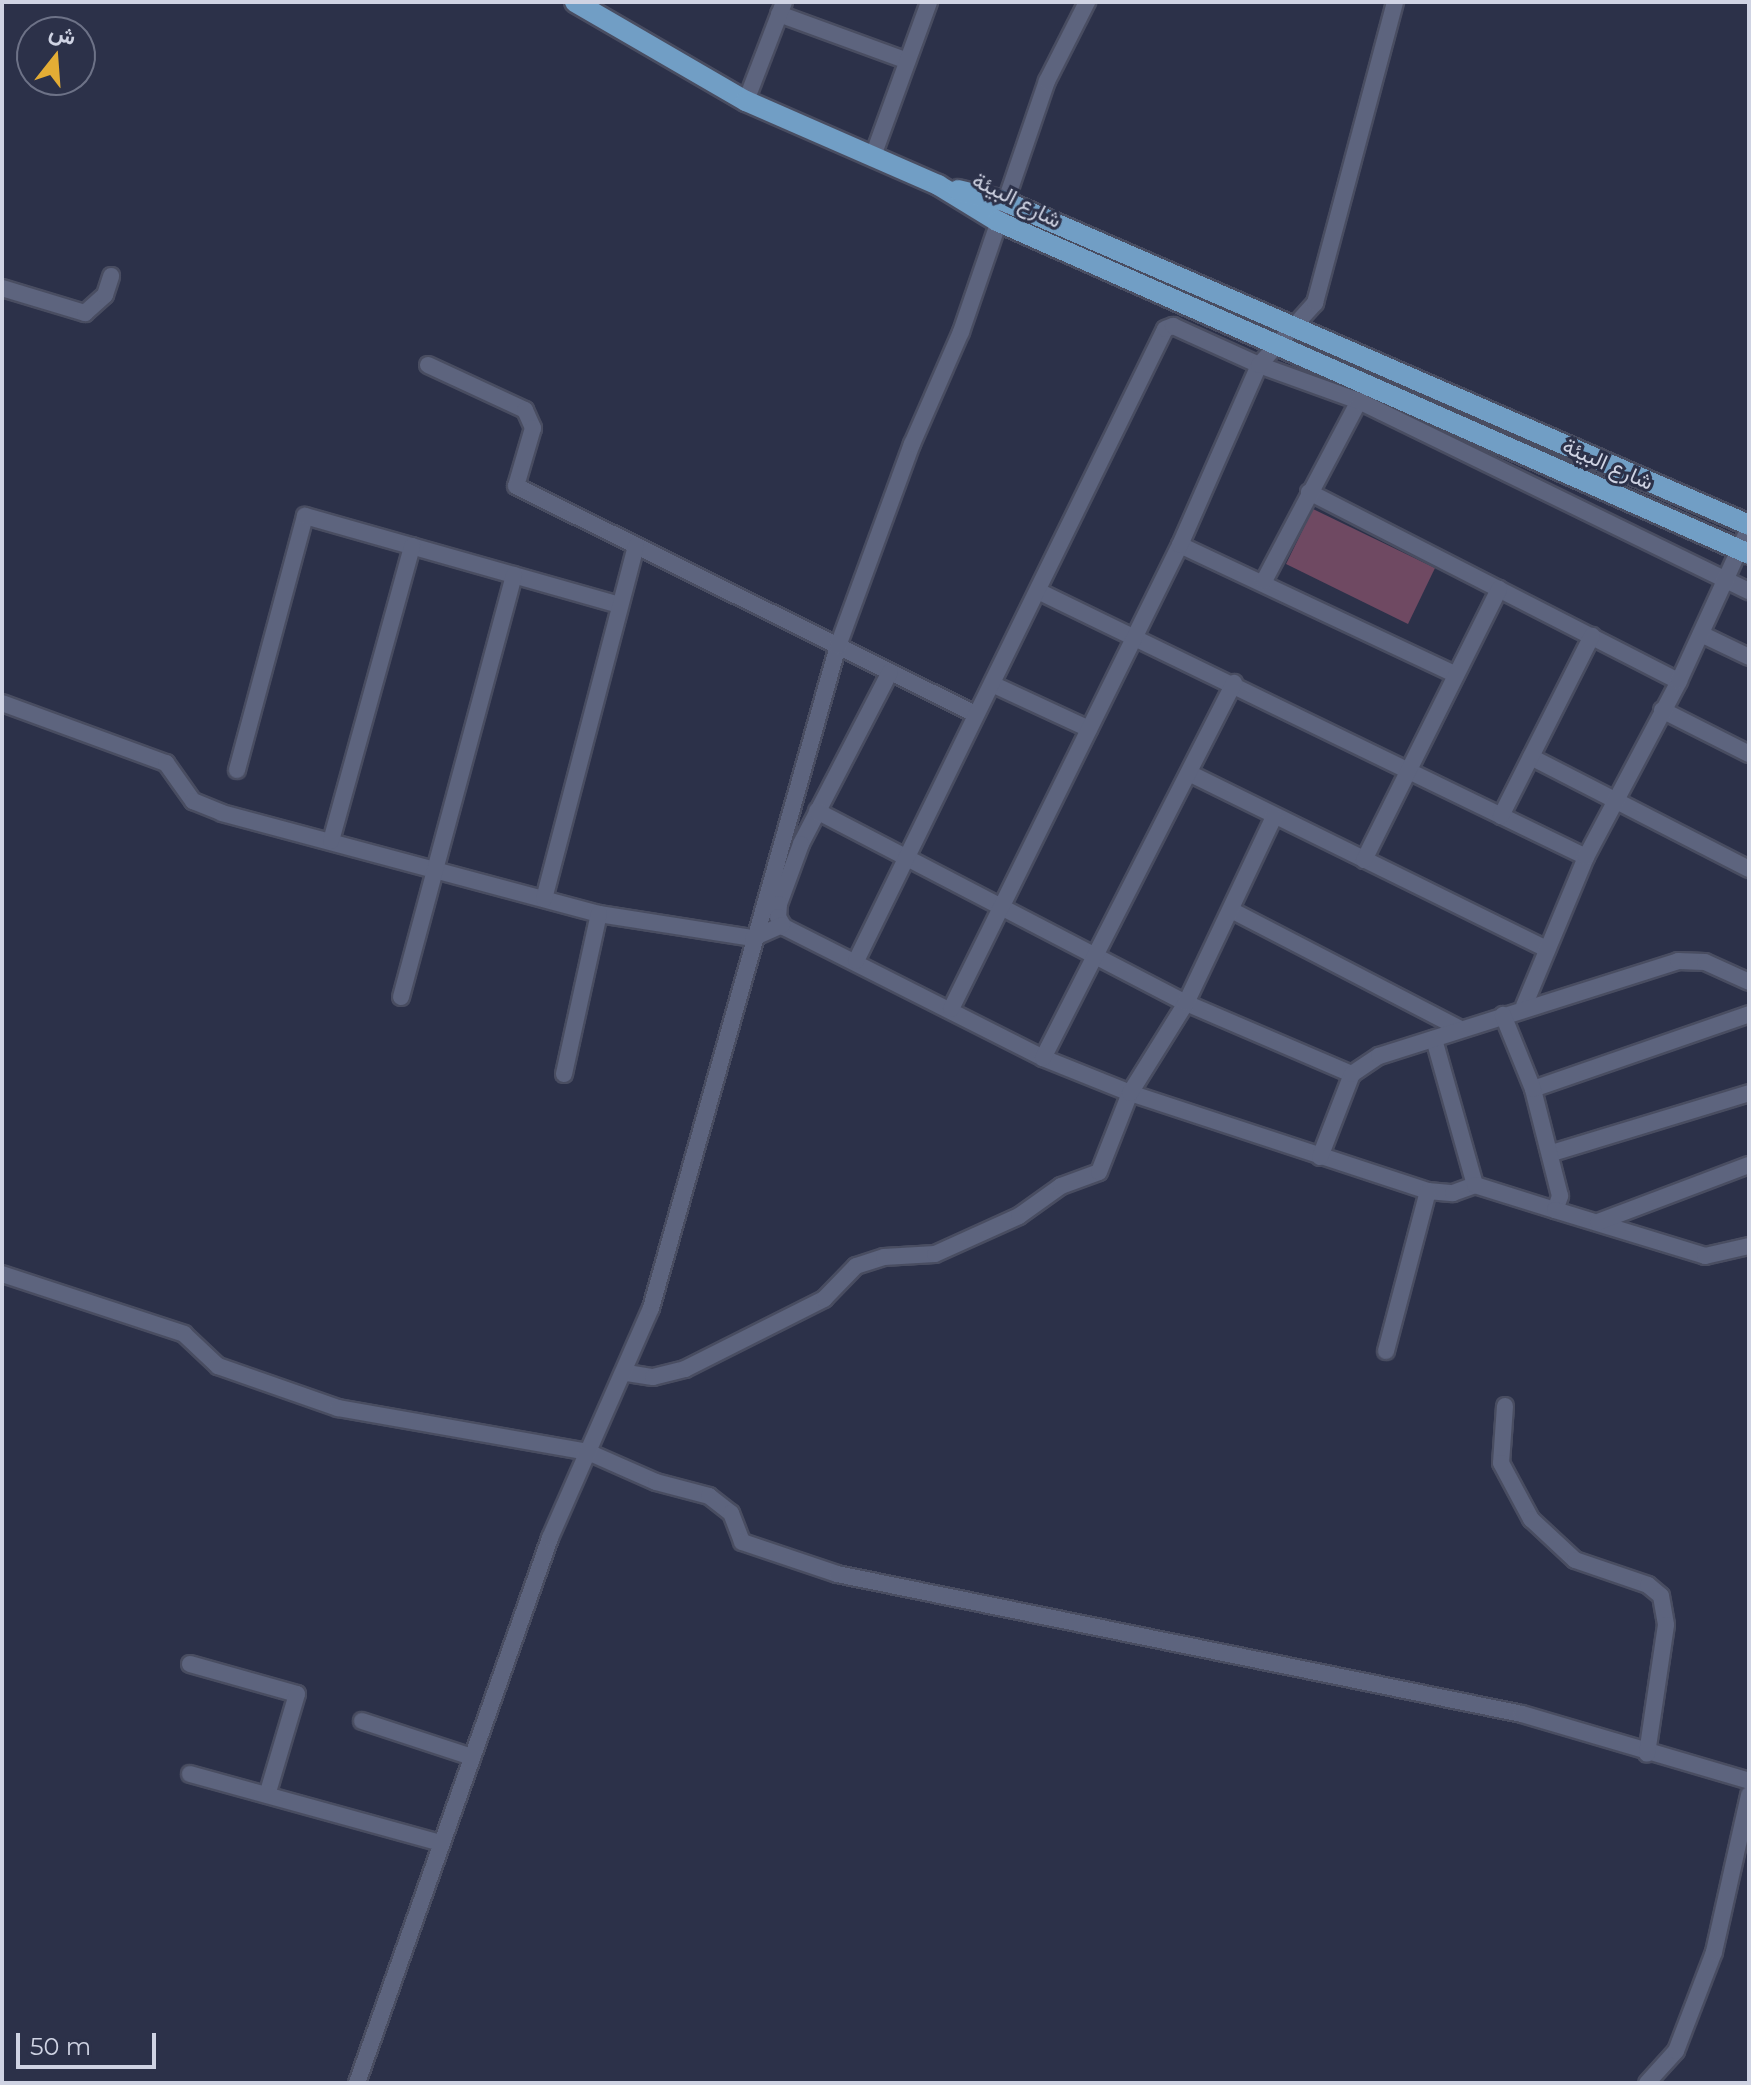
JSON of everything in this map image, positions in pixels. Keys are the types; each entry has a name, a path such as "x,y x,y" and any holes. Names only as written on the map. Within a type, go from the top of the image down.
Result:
{"main road":[{"name":"شارع البيئة","path":"575,2 746,101 1001,211 1294,326 1749,526"},
{"name":"شارع البيئة","path":"1001,211 1278,343 1745,552"}],"street":[{"path":"873,156 905,60 929,2"},
{"path":"357,2083 550,1538 627,1373 700,1147 753,938 838,646 912,444 961,332 1047,81 1087,2"},
{"path":"951,1009 1180,545 1259,365 1315,303 1395,2"},
{"path":"746,101 781,8 905,60"},
{"path":"2,288 85,313 105,295 111,276"},
{"path":"856,961 1165,329 1173,326 1259,365 1359,401 1749,591"},
{"path":"428,365 525,410 533,428 516,486 975,714"},
{"path":"1264,581 1359,401"},
{"path":"1309,492 1679,681"},
{"path":"237,770 305,516 620,605"},
{"path":"1524,1006 1586,857 1679,681 1726,580 1745,552 1749,526"},
{"path":"1180,545 1264,581 1456,675"},
{"path":"331,841 412,546"},
{"path":"544,899 636,546"},
{"path":"401,997 514,575"},
{"path":"1364,860 1499,589"},
{"path":"1038,591 1234,683 1408,772 1586,857"},
{"path":"1701,634 1749,657"},
{"path":"1501,816 1592,636"},
{"path":"890,672 817,811 783,889 778,917 782,925 1043,1058 1130,1093 1320,1157 1428,1191 1453,1193 1475,1185 1705,1256 1749,1246"},
{"path":"1043,1058 1097,959 1234,683"},
{"path":"992,684 1089,729"},
{"path":"2,703 166,763 193,801 331,841 599,914 753,938 782,925"},
{"path":"1662,710 1749,754"},
{"path":"1531,757 1749,869"},
{"path":"1191,774 1547,949"},
{"path":"817,811 1001,911 1186,1003 1352,1074"},
{"path":"627,1373 653,1377 685,1369 824,1299 843,1274 856,1266 884,1257 935,1254 1019,1216 1061,1186 1099,1172 1130,1093 1186,1003 1233,911 1274,817"},
{"path":"1233,911 1461,1029"},
{"path":"564,1074 599,914"},
{"path":"1320,1157 1352,1074 1379,1056 1524,1006 1688,960 1749,982"},
{"path":"1533,1089 1749,1014"},
{"path":"1503,1015 1533,1089 1552,1153 1560,1185 1555,1210"},
{"path":"1434,1039 1475,1185"},
{"path":"1552,1153 1749,1093"},
{"path":"1598,1222 1749,1165"},
{"path":"1386,1351 1428,1191"},
{"path":"2,1274 184,1334 218,1366 338,1408 588,1452 656,1482 718,1499 731,1513 742,1542 837,1574 1522,1714 1647,1754 1749,1781"},
{"path":"1505,1406 1501,1463 1531,1519 1575,1560 1648,1585 1661,1596 1666,1625 1647,1754"},
{"path":"190,1664 297,1694 267,1795"},
{"path":"362,1721 472,1757"},
{"path":"190,1774 440,1843"},
{"path":"1647,2083 1676,2051 1714,1952 1749,1795"}],"shaded area":[{"path":"1313,509 1435,568 1408,624 1286,564"}]}
